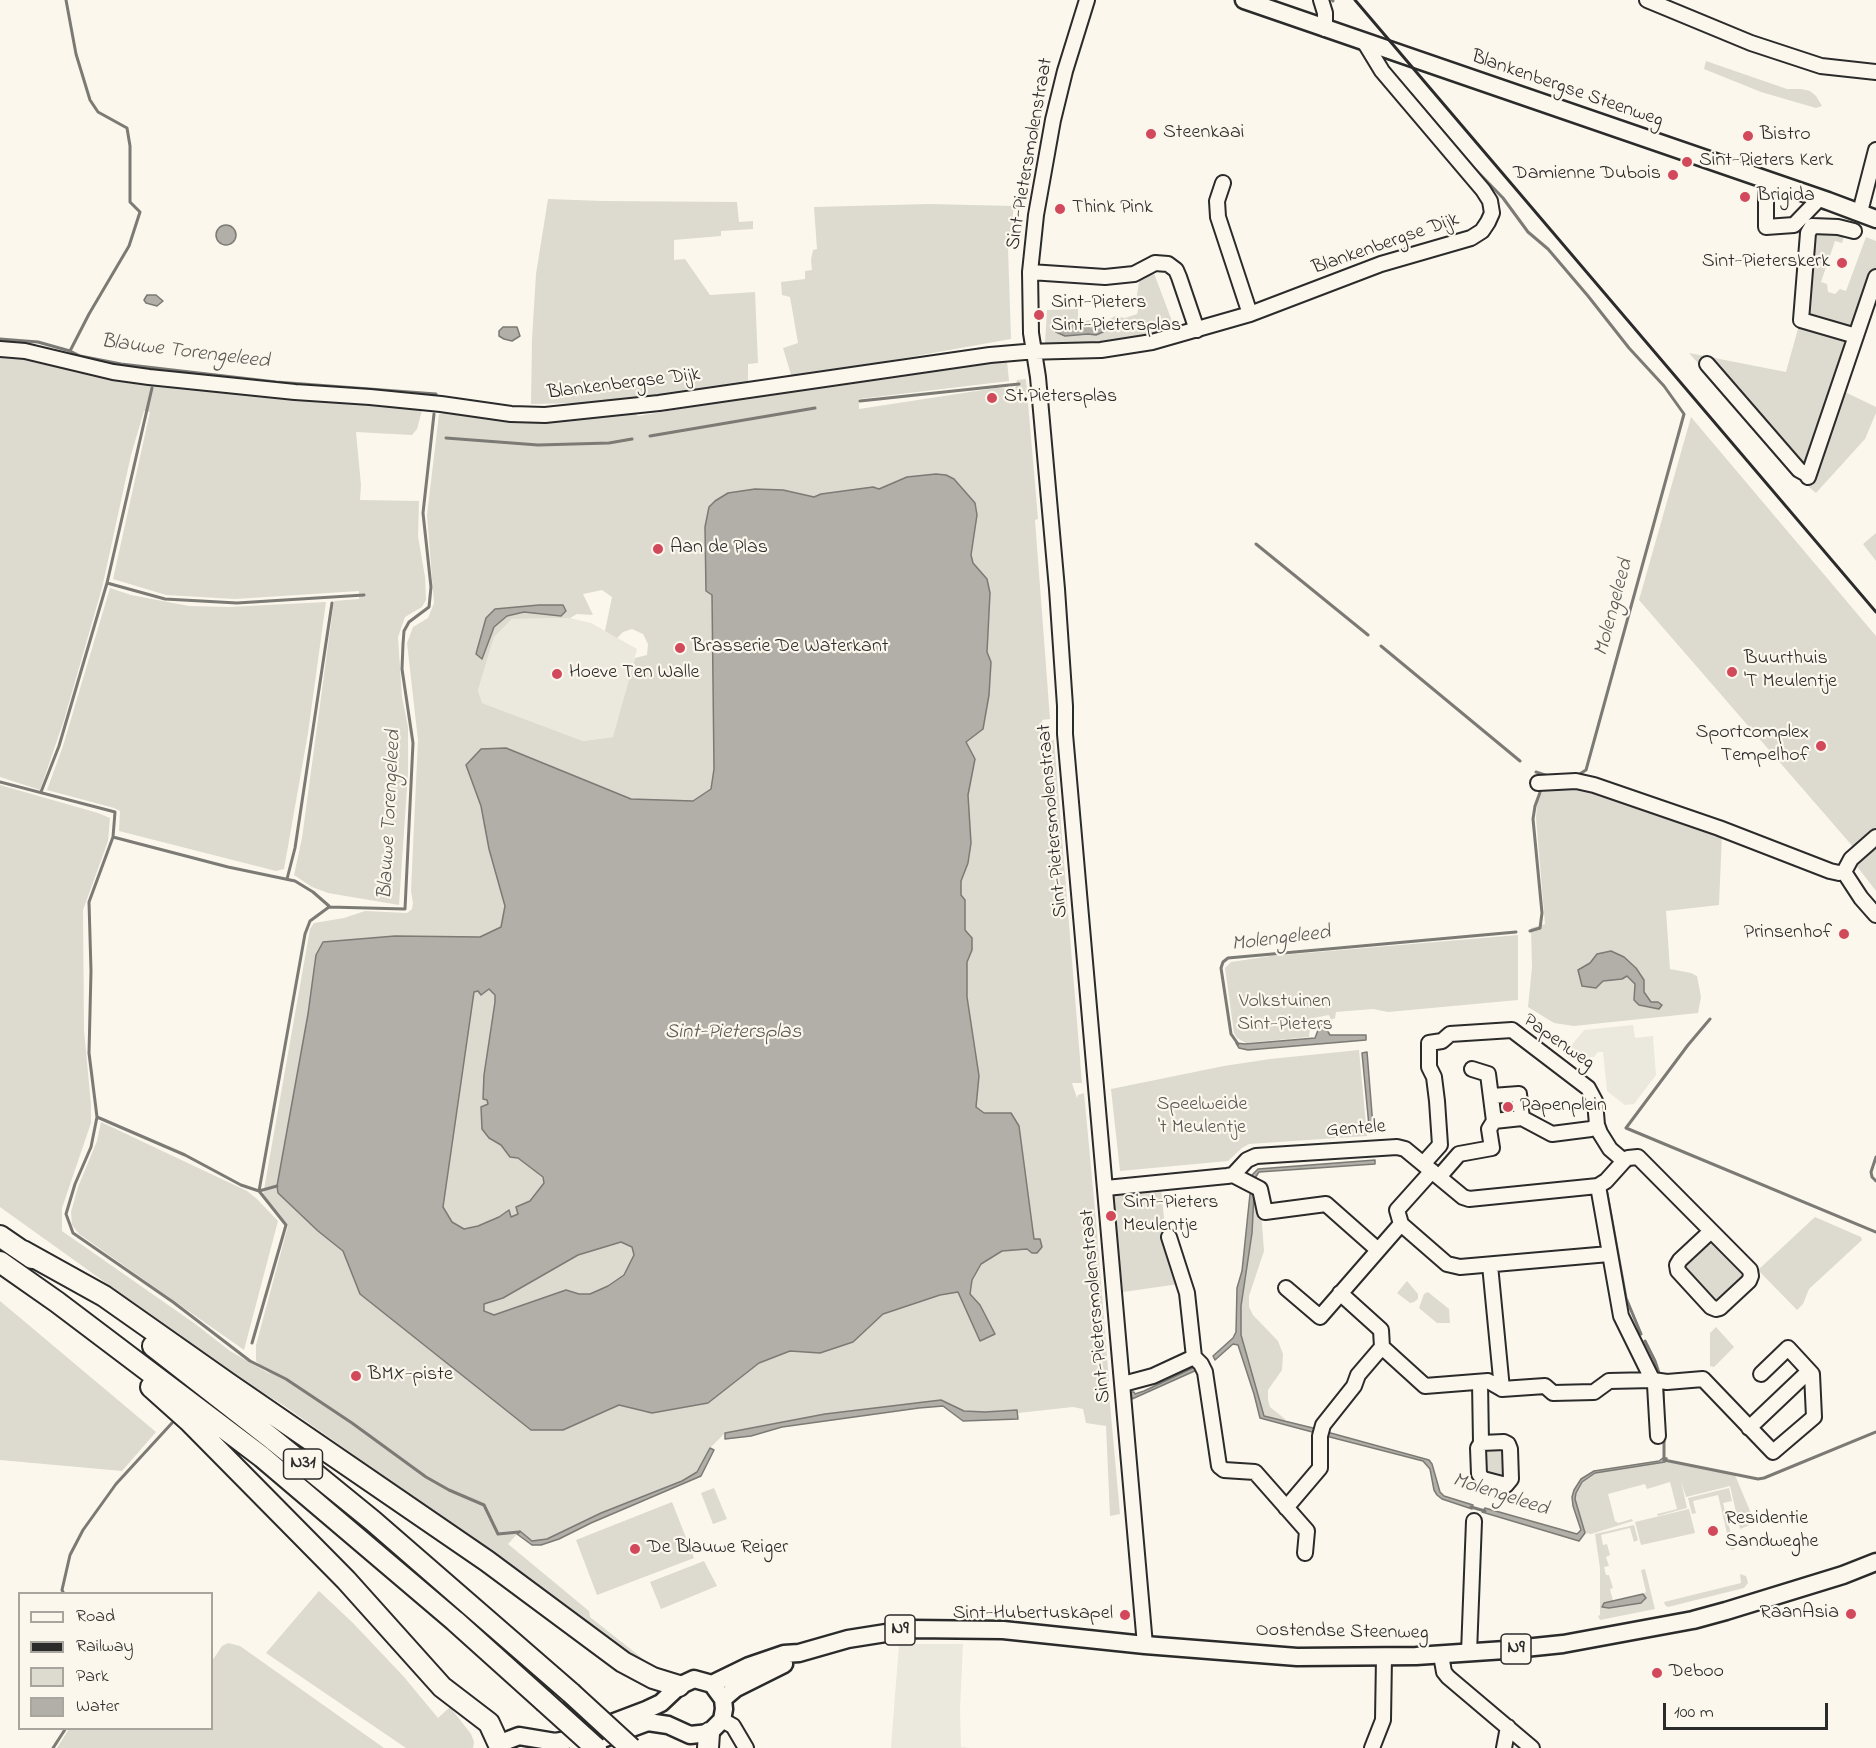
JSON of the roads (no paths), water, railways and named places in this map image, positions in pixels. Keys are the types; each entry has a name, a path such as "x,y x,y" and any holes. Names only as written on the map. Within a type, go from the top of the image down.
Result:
{"highway":[{"name":"N31","path":"0,1236 121,1322 271,1438 373,1521 631,1748"},
{"path":"23,1251 104,1296 487,1560 623,1662 653,1678 679,1686"},
{"name":"N31","path":"0,1262 262,1456 455,1621 596,1748"},
{"path":"127,1355 133,1371 189,1421 346,1580 442,1687 489,1723 500,1748"}],"main road":[{"name":"Blankenbergse Steenweg","path":"1244,0 1820,198 1856,225 1876,219"},
{"name":"Oostendse Steenweg","path":"679,1686 694,1679 712,1684 770,1658 799,1653 848,1639 883,1632 940,1628 1003,1630 1145,1645 1297,1657 1441,1655 1563,1644 1694,1620 1843,1575 1876,1562"},
{"name":"Oostendse Steenweg","path":"723,1699 736,1688 787,1662 799,1653"},
{"path":"500,1748 506,1741 519,1736 545,1742 573,1744 640,1724 658,1723 690,1735 718,1732 724,1709 723,1699 712,1684"},
{"path":"573,1744 661,1703 679,1686"}],"street":[{"name":"Sint-Pietersmolenstraat","path":"1087,0 1053,120 1036,214 1030,272 1031,333 1056,578 1065,734 1145,1645"},
{"path":"1321,0 1325,13 1325,29"},
{"path":"1647,0 1751,43 1821,66 1876,72"},
{"name":"Blankenbergse Dijk","path":"0,349 25,351 113,372 149,377 441,404 511,414 546,415 652,404 990,355 1101,350 1152,342 1250,314 1381,264 1471,238 1482,231 1492,213 1490,201 1382,71 1365,43"},
{"path":"1856,336 1801,320 1808,233 1812,226 1856,225 1876,150"},
{"path":"1766,180 1766,227 1794,225 1820,198"},
{"path":"1222,183 1217,201 1218,217 1250,314"},
{"path":"1030,272 1105,277 1127,276 1149,265 1161,262 1168,264 1176,270 1197,330"},
{"path":"1707,364 1799,470 1808,476 1876,277"},
{"path":"1538,783 1576,781 1593,785 1719,828 1830,871 1844,872"},
{"path":"1844,872 1851,859 1876,837"},
{"path":"1844,872 1861,898 1876,915"},
{"name":"Papenweg","path":"1431,1170 1440,1145 1429,1043 1442,1041 1450,1034 1512,1030 1588,1088 1595,1101 1597,1125 1610,1149 1631,1159"},
{"path":"1472,1069 1488,1074 1494,1121 1490,1129 1492,1148 1459,1154 1431,1170 1398,1210 1401,1224 1447,1264 1460,1267 1609,1254"},
{"path":"1492,1096 1519,1094 1522,1118"},
{"path":"1494,1121 1522,1118 1552,1134 1591,1130 1597,1125"},
{"name":"Gentele","path":"1233,1174 1247,1160 1256,1156 1398,1147 1406,1149 1463,1197 1598,1186"},
{"path":"1658,1436 1653,1380 1621,1316 1598,1186 1631,1159 1710,1232 1750,1270 1749,1281 1720,1308 1716,1309 1711,1307 1678,1271 1677,1265 1710,1232"},
{"path":"1106,1188 1233,1174 1260,1189 1265,1212 1326,1203 1378,1250"},
{"path":"1286,1288 1320,1317 1401,1224"},
{"path":"1169,1237 1187,1293 1194,1357 1202,1364 1205,1372 1219,1466 1224,1470 1255,1472 1307,1531 1305,1553"},
{"path":"1490,1265 1502,1389"},
{"path":"1286,1508 1320,1468 1320,1436 1323,1425 1354,1386 1358,1375 1382,1347 1381,1330 1340,1293"},
{"path":"1382,1347 1425,1386 1488,1381 1502,1389 1545,1386 1553,1393 1594,1392 1609,1382 1653,1380 1667,1382 1703,1379 1773,1452 1814,1417 1812,1374 1788,1348 1761,1374"},
{"path":"1123,1384 1153,1376 1194,1357"},
{"path":"1749,1428 1809,1371"},
{"path":"1480,1382 1481,1443"},
{"path":"1469,1653 1474,1521"},
{"path":"1441,1655 1443,1672 1532,1748"},
{"path":"1372,1748 1383,1720 1384,1657"},
{"path":"1504,1748 1508,1727"},
{"path":"718,1732 746,1748"}],"water":[{"path":"226,225 233,228 236,235 233,242 226,245 219,242 216,235 219,228"},
{"path":"147,295 156,295 163,301 157,306 146,303 144,300"},
{"path":"1069,323 1079,328 1093,325 1105,325 1106,327 1103,332 1096,335 1065,336 1056,332"},
{"path":"503,327 517,327 520,336 512,341 504,339 499,336 499,331"},
{"name":"Sint-Pietersplas","path":"946,475 954,479 975,503 977,515 971,555 973,563 987,579 990,593 987,652 991,662 989,695 983,729 966,742 975,759 968,795 971,843 968,863 961,881 961,895 965,900 965,930 972,938 972,950 967,962 967,997 979,1076 976,1107 984,1113 1011,1113 1019,1126 1034,1239 1040,1239 1042,1247 1037,1253 1032,1253 1027,1249 1002,1251 981,1264 972,1280 970,1294 980,1305 995,1334 980,1341 958,1292 940,1295 883,1314 853,1342 820,1353 790,1351 759,1363 708,1403 652,1413 619,1405 563,1430 531,1430 360,1294 343,1251 278,1193 277,1186 308,1014 316,955 323,942 395,936 480,937 501,927 505,906 489,849 481,806 466,765 481,749 506,748 631,799 693,801 711,789 714,769 712,595 706,591 705,527 709,507 728,493 755,489 783,490 814,497 873,487 879,489 907,477","holes":["489,989 495,995 495,1002 484,1075 483,1099 487,1100 488,1104 481,1107 482,1129 489,1138 501,1145 510,1157 518,1158 543,1177 544,1183 530,1201 516,1207 518,1214 511,1217 509,1210 478,1226 464,1229 452,1222 443,1207 474,992 478,991 481,995","621,1242 632,1247 634,1255 624,1275 608,1286 590,1294 579,1294 566,1290 494,1315 484,1311 484,1304 503,1298 578,1255"]},
{"path":"563,605 566,611 561,616 524,612 507,616 494,627 482,659 476,654 486,618 495,609"},
{"path":"1611,951 1624,957 1636,968 1644,980 1644,992 1651,1002 1658,1002 1662,1005 1659,1009 1639,1005 1634,1000 1635,984 1627,976 1622,979 1603,981 1596,988 1582,986 1578,970 1590,963 1597,954"},
{"path":"1320,1025 1324,1025 1330,1035 1366,1035 1366,1040 1248,1050 1239,1048 1236,1043 1315,1038"},
{"path":"1367,1052 1373,1126 1369,1126 1362,1053"},
{"path":"1375,1160 1375,1164 1259,1172 1255,1178 1250,1177 1258,1169"},
{"path":"1250,1194 1254,1194 1252,1233 1241,1306 1241,1335 1264,1416 1317,1429 1316,1433 1260,1418 1238,1345 1233,1344 1215,1360 1213,1356 1233,1338 1236,1332 1237,1288 1242,1271"},
{"path":"1197,1366 1199,1369 1132,1399 1131,1392 1135,1394 1144,1391"},
{"path":"941,1400 964,1411 1017,1410 1018,1419 963,1421 943,1406 782,1427 751,1436 725,1439 725,1433 825,1414"},
{"path":"1327,1432 1429,1460 1440,1492 1444,1496 1473,1505 1472,1509 1442,1499 1437,1495 1430,1469 1423,1461 1326,1436"},
{"path":"710,1448 714,1450 701,1476 541,1545 532,1545 517,1534 520,1531 532,1541 547,1539 601,1513 682,1481 697,1472"},
{"path":"1667,1458 1665,1462 1595,1473 1582,1482 1575,1499 1585,1533 1579,1541 1482,1512 1485,1508 1577,1534 1581,1530 1572,1497 1581,1479 1594,1471 1659,1461"},
{"path":"1643,1594 1646,1598 1641,1603 1602,1607 1604,1603"}],"waterway":[{"name":"Blauwe Torengeleed","path":"66,0 76,54 90,100 98,112 127,128 130,146 130,202 140,212 129,246 70,351 80,356 121,364 276,382 436,394 436,397"},
{"path":"1411,94 1474,168 1503,198 1528,232 1548,249 1629,348 1664,386 1684,414 1586,770 1578,775"},
{"path":"0,339 38,342 70,351"},
{"path":"860,401 1019,384"},
{"path":"41,792 59,746 107,583 152,388"},
{"path":"650,436 815,408"},
{"name":"Blauwe Torengeleed","path":"252,1343 286,1225 259,1191 305,934 310,921 329,907 405,909 413,743 402,669 403,644 404,631 409,622 429,607 431,587 423,513 434,414"},
{"path":"446,438 538,445 609,443 632,439"},
{"path":"1256,544 1368,635"},
{"path":"107,583 165,599 237,603 364,595"},
{"path":"287,879 295,848 332,603"},
{"path":"1381,646 1520,761"},
{"path":"1536,772 1548,776"},
{"path":"0,782 115,812 113,837 228,867 295,881 313,892 329,906"},
{"name":"Molengeleed","path":"1530,931 1540,928 1542,913 1533,819 1542,787"},
{"path":"113,837 89,902 91,971 89,1053 97,1117 185,1155 241,1185 259,1191 277,1186"},
{"name":"Molengeleed","path":"1238,1044 1231,1034 1221,968 1223,962 1228,958 1516,932"},
{"path":"1710,1019 1626,1128 1876,1232"},
{"name":"Blauwe Torengeleed","path":"97,1117 91,1147 75,1184 66,1214 73,1233 173,1302 250,1361 286,1379 352,1423 426,1477 484,1505 498,1534 519,1532"},
{"path":"1876,1157 1871,1172 1876,1181"},
{"path":"1607,1193 1626,1298 1641,1334"},
{"path":"1645,1341 1659,1373"},
{"path":"1663,1392 1663,1411"},
{"name":"Blauwe Torengeleed","path":"63,1592 70,1555 83,1530 116,1484 172,1423"},
{"path":"1664,1460 1758,1479 1876,1432"},
{"path":"1664,1436 1664,1460"},
{"name":"Molengeleed","path":"1471,1507 1485,1511"},
{"name":"Blauwe Torengeleed","path":"53,1748 65,1730"}],"railway":[{"path":"1355,0 1876,612"}],"place":[{"name":"Steenkaai","path":"1151,134"},
{"name":"Bistro","path":"1748,136"},
{"name":"Sint-Pieters Kerk","path":"1687,162"},
{"name":"Damienne Dubois","path":"1673,175"},
{"name":"Brigida","path":"1745,197"},
{"name":"Think Pink","path":"1060,209"},
{"name":"Sint-Pieterskerk","path":"1842,263"},
{"name":"Sint-Pieters Sint-Pietersplas","path":"1039,315"},
{"name":"St.Pietersplas","path":"992,398"},
{"name":"Aan de Plas","path":"658,549"},
{"name":"Brasserie De Waterkant","path":"680,648"},
{"name":"Buurthuis 'T Meulentje","path":"1732,672"},
{"name":"Hoeve Ten Walle","path":"557,674"},
{"name":"Sportcomplex Tempelhof","path":"1821,746"},
{"name":"Prinsenhof","path":"1844,934"},
{"name":"Papenplein","path":"1508,1107"},
{"name":"Sint-Pieters Meulentje","path":"1111,1216"},
{"name":"BMX-piste","path":"356,1376"},
{"name":"Residentie Sandweghe","path":"1713,1531"},
{"name":"De Blauwe Reiger","path":"635,1549"},
{"name":"RaanAsia","path":"1851,1614"},
{"name":"Sint-Hubertuskapel","path":"1125,1615"},
{"name":"Deboo","path":"1657,1673"}],"park label":[{"name":"Volkstuinen Sint-Pieters","path":"1285,1014"},
{"name":"Speelweide 't Meulentje","path":"1202,1118"}]}
